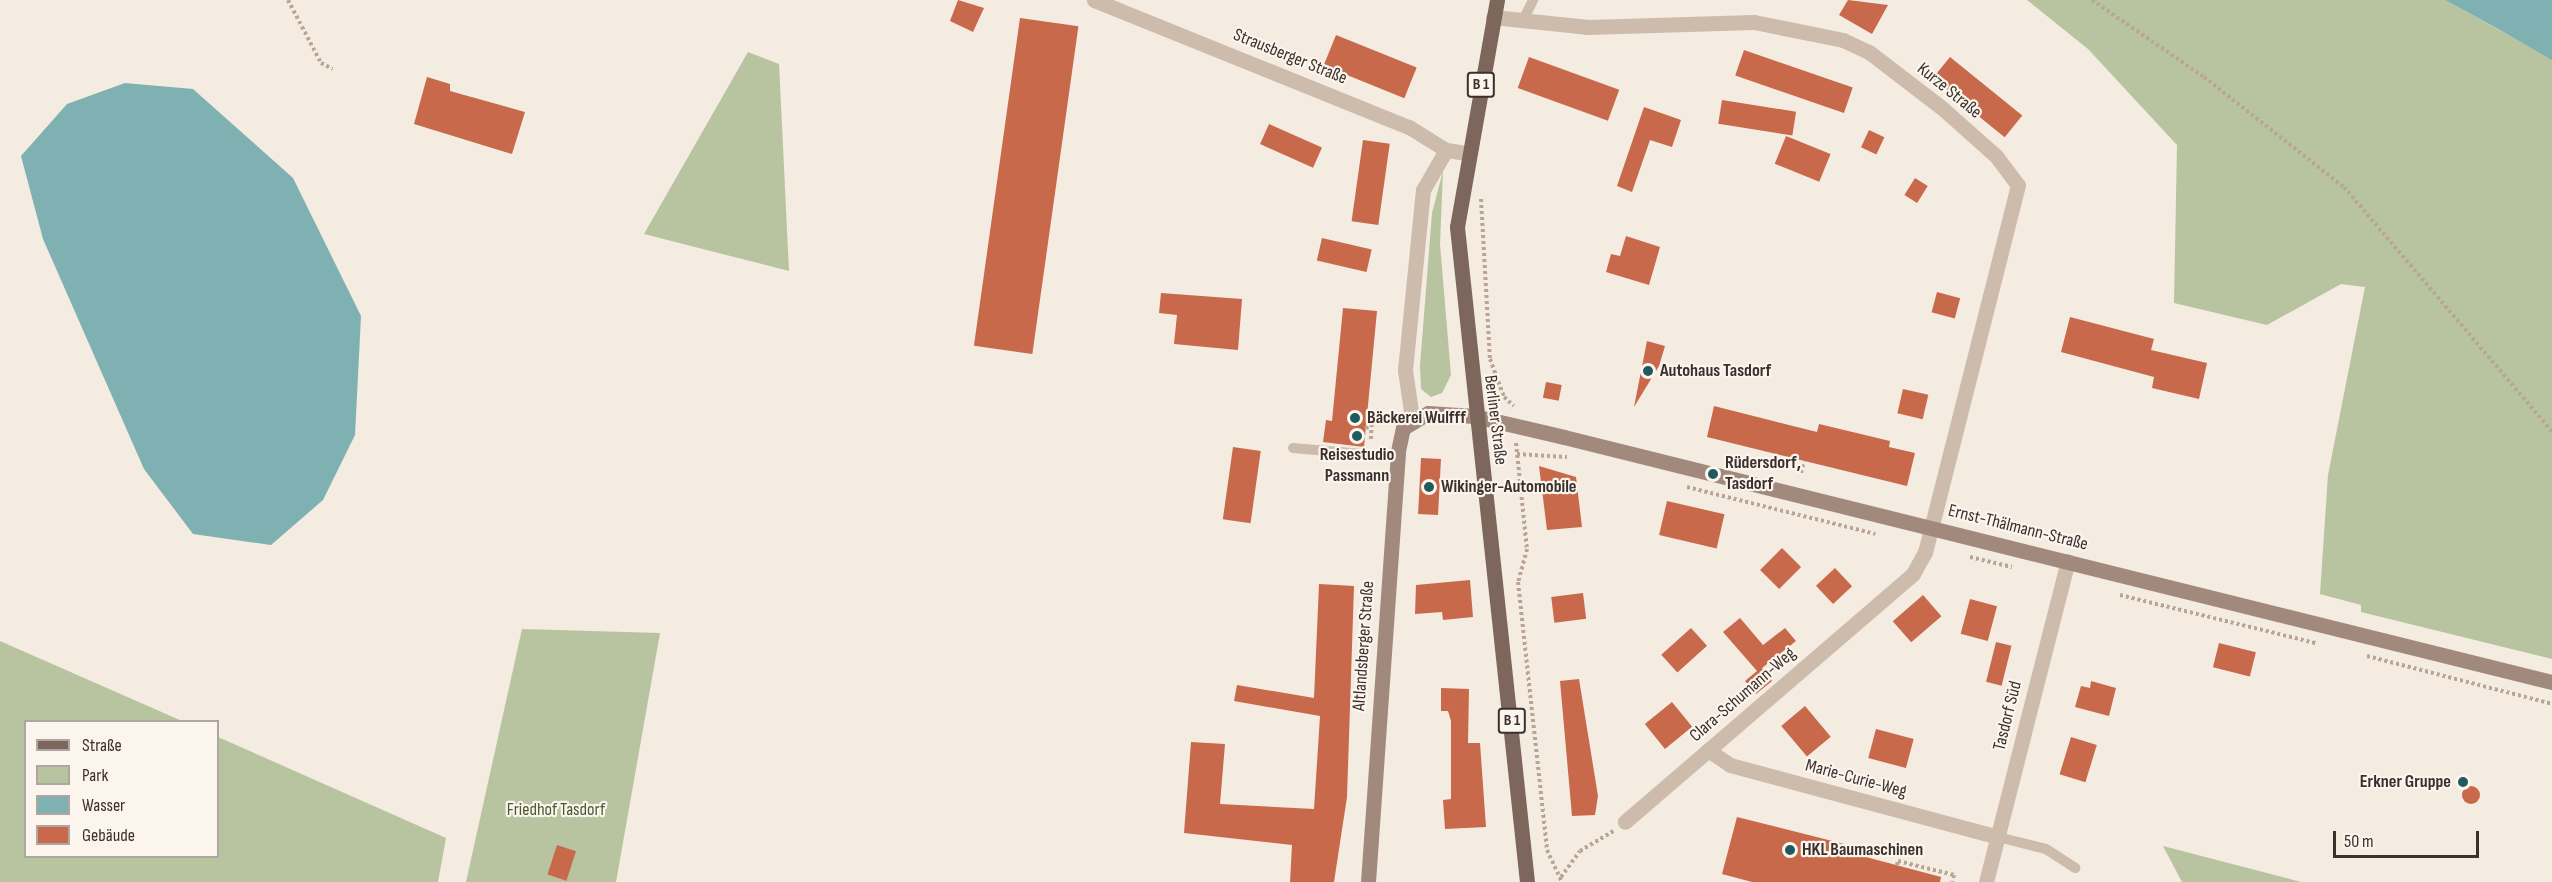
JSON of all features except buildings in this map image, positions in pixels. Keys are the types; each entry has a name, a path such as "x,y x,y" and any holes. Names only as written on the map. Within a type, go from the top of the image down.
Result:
{"main road":[{"name":"Berliner Straße","path":"1497,0 1468,153 1457,227 1474,416 1527,882"},
{"name":"Ernst-Thälmann-Straße","path":"1474,416 2270,609 2552,682"},
{"path":"1412,418 1474,416"},
{"name":"Altlandsberger Straße","path":"1368,882 1397,457 1403,428 1412,418"}],"street":[{"name":"Strausberger Straße","path":"1094,0 1409,127 1446,150 1468,153"},
{"name":"Kurze Straße","path":"1493,17 1522,22 1588,27 1754,22 1835,37 1869,52 1905,80 2015,176 2016,193 1931,527"},
{"path":"1412,418 1405,370 1423,190 1446,150"},
{"name":"Clara-Schumann-Weg","path":"1625,822 1913,574 1931,527"},
{"name":"Tasdorf Süd","path":"1986,882 2068,561"},
{"name":"Marie-Curie-Weg","path":"1708,750 1730,765 1998,837"}],"lane":[{"path":"1522,22 1533,0"},
{"path":"1293,448 1397,457"},
{"path":"1998,837 2046,849 2075,868"}],"path":[{"path":"288,0 321,63 333,69"},
{"path":"2092,0 2204,77 2344,187 2552,431"},
{"path":"1482,186 1490,359 1494,379 1514,406"},
{"path":"1367,437 1366,429 1372,418 1371,450"},
{"name":"Berliner Straße","path":"1517,454 1527,549 1518,582 1547,850 1561,879"},
{"path":"1801,473 1804,461"},
{"path":"2360,654 2552,704"},
{"path":"1561,879 1580,851 1625,822"},
{"path":"1897,865 1898,861 1954,875 1952,882"}],"green space":[{"path":"2027,0 2445,0 2552,59 2552,659 2361,612 2361,605 2320,594 2328,475 2365,287 2341,284 2267,325 2174,303 2177,145 2088,49"},
{"path":"748,52 779,64 789,271 644,234"},
{"path":"1443,171 1440,244 1451,375 1442,393 1431,397 1421,389 1420,366 1432,213"},
{"name":"Friedhof Tasdorf","path":"522,629 660,633 616,882 466,882"},
{"path":"0,641 180,720 24,720 24,858 219,858 219,737 446,838 438,882 0,882"},
{"path":"2163,846 2301,882 2182,882"}],"water":[{"path":"2445,0 2552,0 2552,60 2500,30"},
{"path":"125,83 193,89 293,178 361,316 355,435 323,500 271,545 193,534 144,469 43,239 21,156 67,104"}],"place":[{"name":"Autohaus Tasdorf","path":"1648,371"},
{"name":"Bäckerei Wulfff","path":"1355,418"},
{"name":"Reisestudio Passmann","path":"1357,436"},
{"name":"Rüdersdorf, Tasdorf","path":"1713,474"},
{"name":"Wikinger-Automobile","path":"1429,487"},
{"name":"Erkner Gruppe","path":"2463,782"},
{"name":"HKL Baumaschinen","path":"1790,850"}]}
